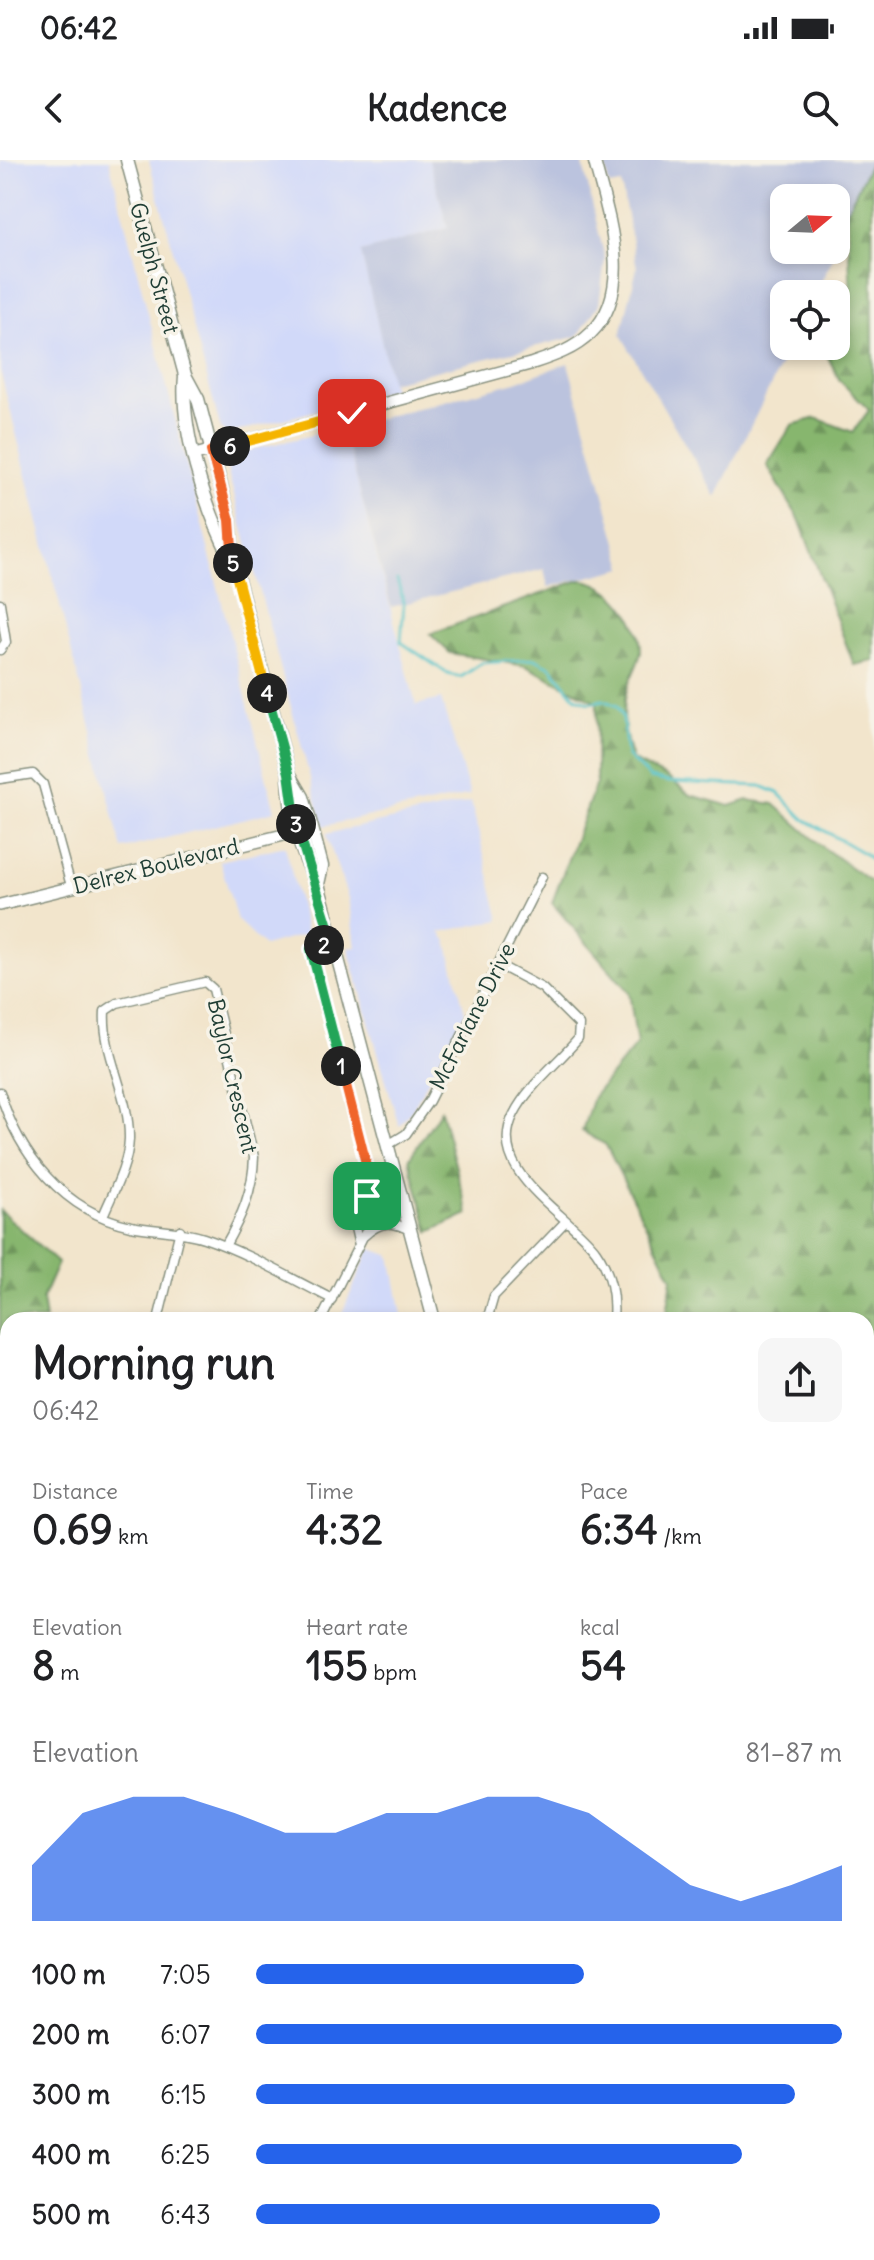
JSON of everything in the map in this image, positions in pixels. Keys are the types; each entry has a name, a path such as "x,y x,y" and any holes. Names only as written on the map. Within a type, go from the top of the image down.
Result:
{"main road":[{"name":"Guelph Street","path":"127,160 185,375 198,399 230,520 233,561 289,773 290,800 297,832 308,868 318,884 432,1312"},
{"name":"Guelph Street","path":"185,375 182,402 195,455 213,522 233,561"},
{"name":"Guelph Street","path":"289,773 303,797 322,866 318,884"}],"street":[{"path":"195,455 530,364 564,352 592,333 610,303 615,267 610,226 594,160"},
{"path":"0,603 6,642 0,650"},
{"path":"0,779 33,774 43,784 71,886"},
{"name":"Delrex Boulevard","path":"0,905 312,828"},
{"name":"McFarlane Drive","path":"388,1145 406,1134 429,1101 542,877"},
{"path":"333,942 311,949 370,1179 367,1196 353,1219 358,1241"},
{"path":"499,965 542,988 579,1025 578,1039 519,1105 508,1134 510,1154 519,1171 594,1249 608,1272 615,1298 614,1312"},
{"name":"Baylor Crescent","path":"103,1216 126,1161 129,1140 127,1112 104,1028 105,1011 117,1003 205,982 213,989 254,1157 253,1183 242,1215 225,1246"},
{"path":"0,1092 10,1124 40,1171 61,1191 103,1216 131,1226 180,1230 225,1246 332,1299"},
{"path":"325,1312 358,1241 381,1201 401,1196"},
{"path":"489,1312 494,1296 566,1221"},
{"path":"358,1241 385,1222 399,1224 411,1231"},
{"path":"160,1312 180,1230"}],"shaded area":[{"path":"0,160 109,160 275,811 122,849 0,370"},
{"path":"149,160 429,160 448,228 361,252 393,390 228,434 221,430"},
{"path":"429,160 582,160 605,259 599,304 578,336 391,382 361,252 448,228"},
{"path":"604,160 872,160 850,204 850,184 770,184 770,264 830,264 822,280 770,280 770,360 783,360 716,497 621,335 637,268 621,184 609,186"},
{"path":"568,363 624,568 548,587 544,569 391,607 343,428 516,382"},
{"path":"343,428 416,705 441,699 470,795 323,826 226,465 232,454"},
{"path":"471,802 500,920 440,932 447,941 465,1013 413,1108 399,1126 348,948 356,947 348,898 326,834"},
{"path":"285,846 307,934 264,946 237,920 220,861"},
{"path":"370,1248 391,1256 402,1312 342,1312"}],"green space":[{"path":"872,160 874,661 854,665 799,519 767,465 792,425 816,418 853,432 869,410 840,381 830,360 850,360 850,204"},
{"path":"580,580 603,587 630,615 640,639 641,651 628,686 624,714 633,761 667,777 690,795 730,806 748,800 774,804 824,848 874,884 874,1312 667,1312 672,1278 606,1145 582,1131 593,1097 637,1044 629,992 552,903 596,783 597,702 526,666 450,653 430,634"},
{"path":"441,1110 468,1214 429,1232 409,1159"},
{"path":"0,1210 58,1263 42,1299 44,1312 0,1312"}],"waterway":[{"path":"397,580 404,603 401,642 448,674 461,677 482,663 535,659 551,667 575,697 589,703 603,700 617,706 623,718 627,756 650,778 669,782 761,786 778,793 804,819 865,854 874,863"}],"route":[{"path":"352,413 211,451 230,520 233,561 289,773 290,800 297,832 308,868 318,884 333,942 311,949 370,1179 367,1196"}]}
